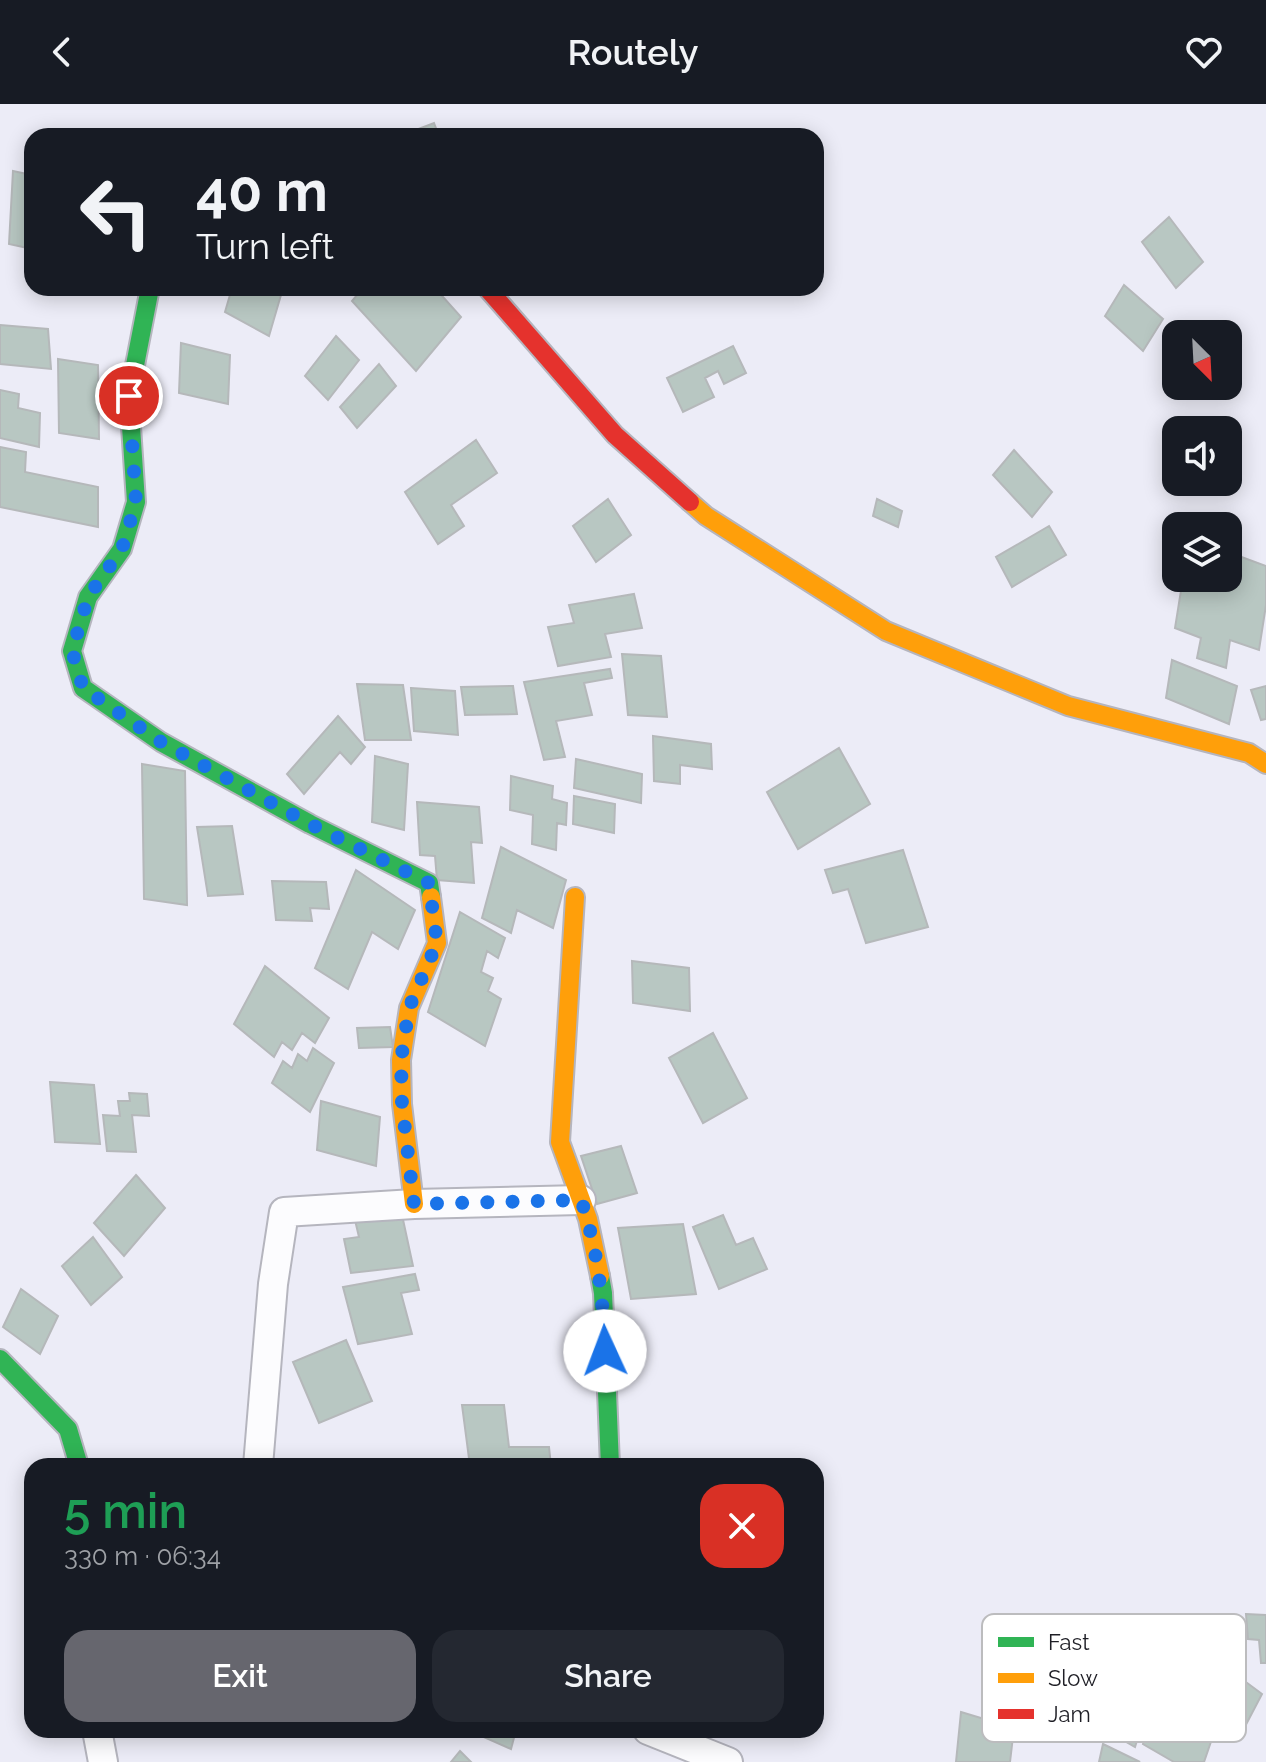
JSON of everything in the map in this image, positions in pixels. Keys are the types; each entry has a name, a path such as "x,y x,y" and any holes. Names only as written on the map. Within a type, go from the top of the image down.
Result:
{"street":[{"path":"148,296 129,396 136,502 122,549 88,597 72,651 83,688 161,742 310,824 429,883 437,943 409,1008 401,1060 402,1104 414,1204"},
{"path":"494,296 615,435 706,516 886,631 1068,706 1249,753 1266,764"},
{"path":"575,897 560,1142 588,1219 603,1293 610,1458"},
{"path":"259,1458 273,1284 284,1212 414,1204 581,1200"},
{"path":"0,1359 68,1429 77,1458"},
{"path":"98,1738 103,1762"},
{"path":"668,1738 728,1762"}],"building":[{"path":"13,171 24,173 24,247 9,244"},
{"path":"1169,217 1203,262 1176,288 1142,242"},
{"path":"1124,285 1163,319 1143,351 1105,316"},
{"path":"230,296 281,296 269,336 225,312"},
{"path":"356,296 442,296 461,317 416,371 352,301"},
{"path":"0,325 48,329 51,369 0,364"},
{"path":"336,336 359,360 328,400 305,376"},
{"path":"181,343 230,355 228,404 179,393"},
{"path":"733,346 746,373 724,384 718,371 705,378 714,397 683,412 667,378"},
{"path":"58,359 98,365 99,439 59,433"},
{"path":"379,364 396,386 357,428 340,407"},
{"path":"0,390 19,394 18,408 40,413 39,447 0,438"},
{"path":"476,440 497,473 451,505 464,526 438,544 405,492"},
{"path":"0,447 26,452 25,472 98,487 98,527 0,507"},
{"path":"1014,450 1052,492 1032,517 993,475"},
{"path":"608,499 631,535 596,562 573,526"},
{"path":"877,499 902,511 898,527 873,516"},
{"path":"1049,526 1066,555 1012,587 996,557"},
{"path":"1242,557 1266,566 1266,605 1259,650 1230,640 1226,668 1197,658 1201,638 1175,628 1181,592 1242,592"},
{"path":"634,594 642,628 605,634 611,657 558,666 548,627 574,623 569,605"},
{"path":"622,654 661,656 667,717 628,715"},
{"path":"1172,660 1237,686 1229,724 1166,698"},
{"path":"610,669 612,678 584,683 592,715 556,721 565,757 544,760 524,682"},
{"path":"357,684 403,685 411,740 365,740"},
{"path":"513,686 517,714 465,715 461,687"},
{"path":"1266,686 1266,719 1261,720 1251,690"},
{"path":"411,688 455,691 458,735 414,731"},
{"path":"338,716 365,747 351,764 340,752 304,794 287,774"},
{"path":"653,736 711,744 712,769 680,765 680,784 654,781"},
{"path":"839,748 870,804 798,849 767,792"},
{"path":"375,756 408,764 404,830 372,822"},
{"path":"576,759 642,774 641,803 574,788"},
{"path":"142,764 185,771 187,905 144,899"},
{"path":"511,776 553,786 552,799 567,803 566,825 557,823 556,850 532,844 533,815 510,810"},
{"path":"574,796 615,804 614,833 573,824"},
{"path":"417,802 479,807 482,843 471,842 474,883 437,880 435,856 420,855"},
{"path":"232,826 243,894 208,896 197,827"},
{"path":"501,847 566,880 553,928 517,910 511,933 482,918"},
{"path":"903,850 928,927 866,943 848,889 833,893 825,870"},
{"path":"356,870 415,910 398,949 372,932 348,989 315,968"},
{"path":"272,881 326,882 329,909 310,908 312,921 276,920"},
{"path":"460,912 505,938 498,958 487,951 481,972 493,978 488,991 501,999 485,1046 428,1012"},
{"path":"632,961 689,968 690,1011 633,1003"},
{"path":"265,966 329,1018 315,1043 302,1033 292,1050 282,1042 274,1057 234,1024"},
{"path":"390,1027 393,1047 359,1048 357,1028"},
{"path":"713,1033 747,1098 703,1123 669,1058"},
{"path":"313,1048 334,1063 310,1112 272,1083 283,1061 292,1068 298,1054 307,1061"},
{"path":"50,1082 94,1085 100,1144 55,1142"},
{"path":"129,1093 147,1094 149,1116 132,1115 136,1152 107,1151 103,1115 120,1116 118,1101 130,1101"},
{"path":"321,1101 380,1117 376,1166 317,1150"},
{"path":"621,1146 637,1193 597,1204 581,1156"},
{"path":"136,1175 165,1208 124,1256 94,1223"},
{"path":"402,1215 413,1266 351,1273 344,1239 359,1237 355,1220"},
{"path":"723,1215 736,1245 753,1238 767,1269 719,1289 693,1227"},
{"path":"683,1224 696,1294 631,1299 618,1228"},
{"path":"93,1237 122,1277 91,1305 62,1266"},
{"path":"415,1274 419,1290 401,1293 412,1334 358,1344 343,1287"},
{"path":"21,1289 58,1316 40,1354 3,1327"},
{"path":"346,1340 372,1401 319,1423 293,1362"},
{"path":"462,1405 504,1405 509,1447 549,1447 550,1458 469,1458"},
{"path":"1246,1614 1266,1615 1266,1663 1261,1663 1259,1640 1248,1639"},
{"path":"1246,1682 1262,1694 1246,1725"},
{"path":"961,1712 982,1718 982,1742 1012,1742 1010,1762 956,1762"},
{"path":"486,1738 514,1738 511,1749"},
{"path":"1211,1742 1204,1762 1174,1762 1143,1744"},
{"path":"1103,1744 1140,1762 1099,1762"},
{"path":"460,1751 471,1762 451,1762"}],"traffic: fast":[{"path":"148,296 129,396 136,502 122,549 88,597 72,651 83,688 161,742 310,824 429,883 431,897"},
{"path":"600,1276 610,1458"},
{"path":"0,1359 68,1429 77,1458"}],"traffic: slow":[{"path":"690,502 706,516 886,631 1068,706 1249,753 1266,764"},
{"path":"414,1204 402,1104 401,1060 409,1008 437,943 431,897"},
{"path":"575,897 560,1142 588,1219 600,1276"}],"traffic: jam":[{"path":"494,296 615,435 690,502"}],"route":[{"path":"129,396 136,502 122,549 88,597 72,651 83,688 161,742 310,824 429,883 437,943 409,1008 401,1060 402,1104 414,1204 581,1200 588,1219 603,1293 605,1351"}]}
